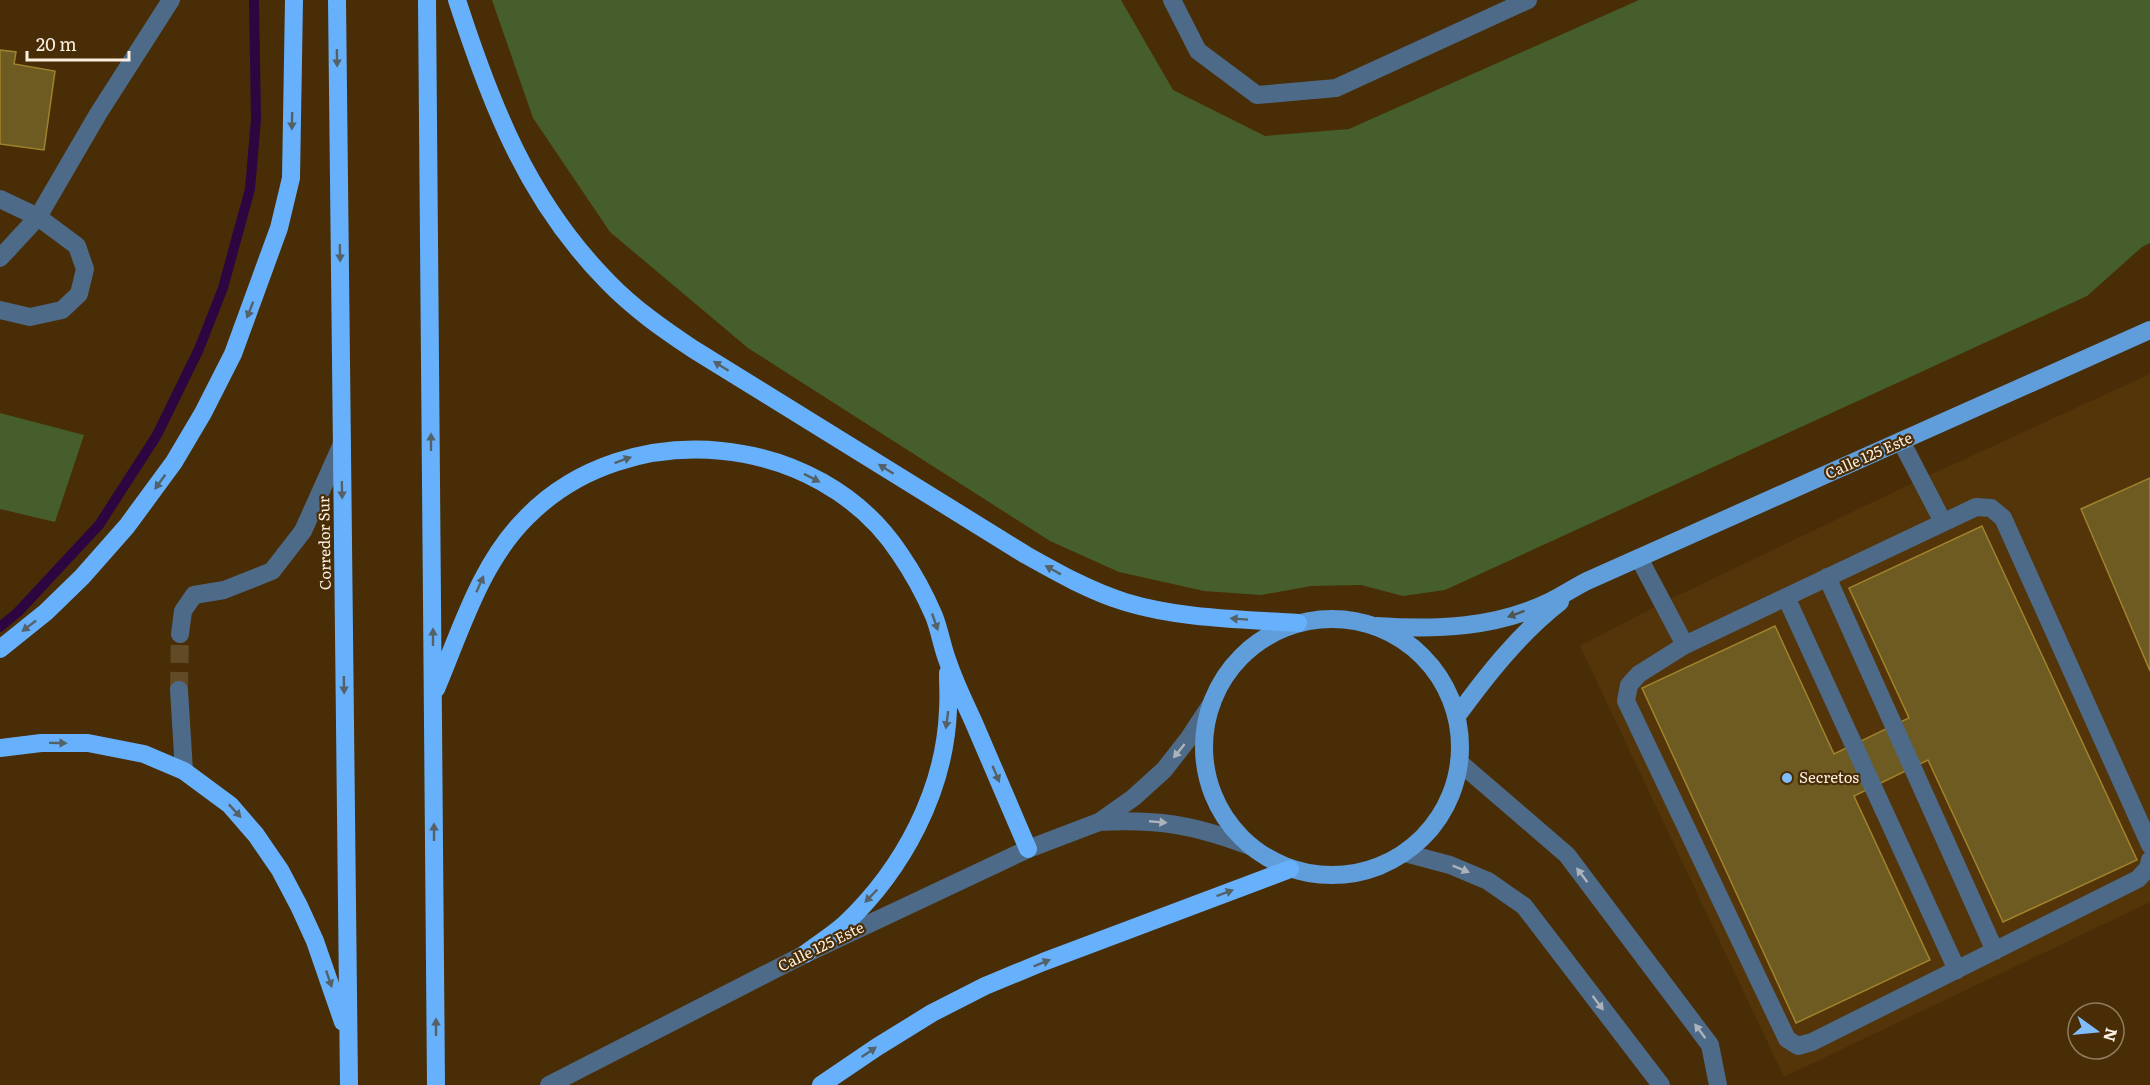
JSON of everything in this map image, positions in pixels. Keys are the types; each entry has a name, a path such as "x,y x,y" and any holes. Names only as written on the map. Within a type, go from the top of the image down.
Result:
{"highway":[{"path":"0,649 46,612 82,577 128,526 174,462 203,413 233,354 279,228 291,178 294,0"},
{"name":"Corredor Sur","path":"337,0 349,1085"},
{"path":"427,0 436,1085"},
{"path":"457,0 498,116 520,163 547,208 577,248 609,283 654,322 693,349 1026,555 1079,584 1125,602 1162,611 1208,617 1298,623"},
{"path":"433,696 483,577 525,518 553,494 591,472 634,456 676,450 721,450 770,460 808,475 848,498 875,522 900,553 934,618 948,662 1028,849"},
{"path":"805,954 844,925 878,890 905,850 927,806 941,759 947,721 948,662"},
{"path":"0,748 41,743 88,743 144,754 184,771 230,805 256,835 280,870 315,941 348,1041"},
{"path":"821,1085 932,1013 985,986 1290,869"}],"main road":[{"name":"Calle 125 Este","path":"1377,627 1421,629 1465,626 1508,617 1549,602 1587,581 2150,330"},
{"name":"Calle 125 Este","path":"1457,717 1485,678 1529,629 1587,581"},
{"path":"1324,618 1351,620 1377,627 1405,641 1428,661 1446,687 1457,717 1460,739 1459,762 1450,797 1431,828 1404,853 1378,867 1349,875 1319,875 1290,869 1250,846 1224,817 1208,781 1204,741 1212,703 1232,667 1262,640 1298,623 1324,618"}],"street":[{"path":"0,258 38,217 98,114 171,0"},
{"path":"1172,0 1198,51 1257,95 1336,88 1528,0"},
{"path":"0,199 38,217 77,246 85,269 79,294 62,310 30,317 0,310"},
{"path":"1901,441 1943,522"},
{"path":"180,634 183,611 194,595 224,590 272,571 303,531 342,444"},
{"path":"2150,845 2003,518 1991,508 1976,507 1685,645 1639,674 1629,685 1626,701 1787,1039 1798,1046 1812,1042 2138,879 2148,868 2150,860"},
{"path":"1639,558 1685,645"},
{"path":"1827,578 1995,951"},
{"path":"1786,597 1957,970"},
{"path":"179,690 184,771"},
{"name":"Calle 125 Este","path":"549,1085 805,954 1028,849 1100,822 1133,798 1164,770 1212,703"},
{"path":"1459,762 1567,855 1710,1045 1718,1085"},
{"name":"Calle 125 Este","path":"1100,822 1138,820 1177,823 1214,832 1250,846"},
{"path":"1404,853 1450,865 1488,881 1524,906 1661,1085"}],"shaded area":[{"path":"2150,374 2150,902 1784,1077 1580,646 1662,603 1921,479"}],"green space":[{"path":"492,0 1121,0 1173,90 1265,136 1349,129 1639,0 2150,0 2150,243 2142,247 2087,296 1445,590 1403,596 1361,585 1311,586 1261,595 1204,591 1119,572 1050,541 748,348 610,232 533,118"},
{"path":"0,413 84,435 55,522 0,509"}],"building":[{"path":"0,50 16,52 14,64 55,71 44,150 0,144"},
{"path":"2150,478 2150,671 2081,509"},
{"name":"Secretos","path":"1982,526 2137,860 2003,922 1928,760 1854,796 1930,960 1796,1023 1642,688 1775,626 1834,754 1909,718 1849,588"}],"waterway":[{"path":"0,627 18,612 99,525 157,435 199,349 223,288 250,189 256,119 254,0"}],"tunnel":[{"path":"179,690 180,634"}],"place":[{"name":"Secretos","path":"1787,778"}]}
